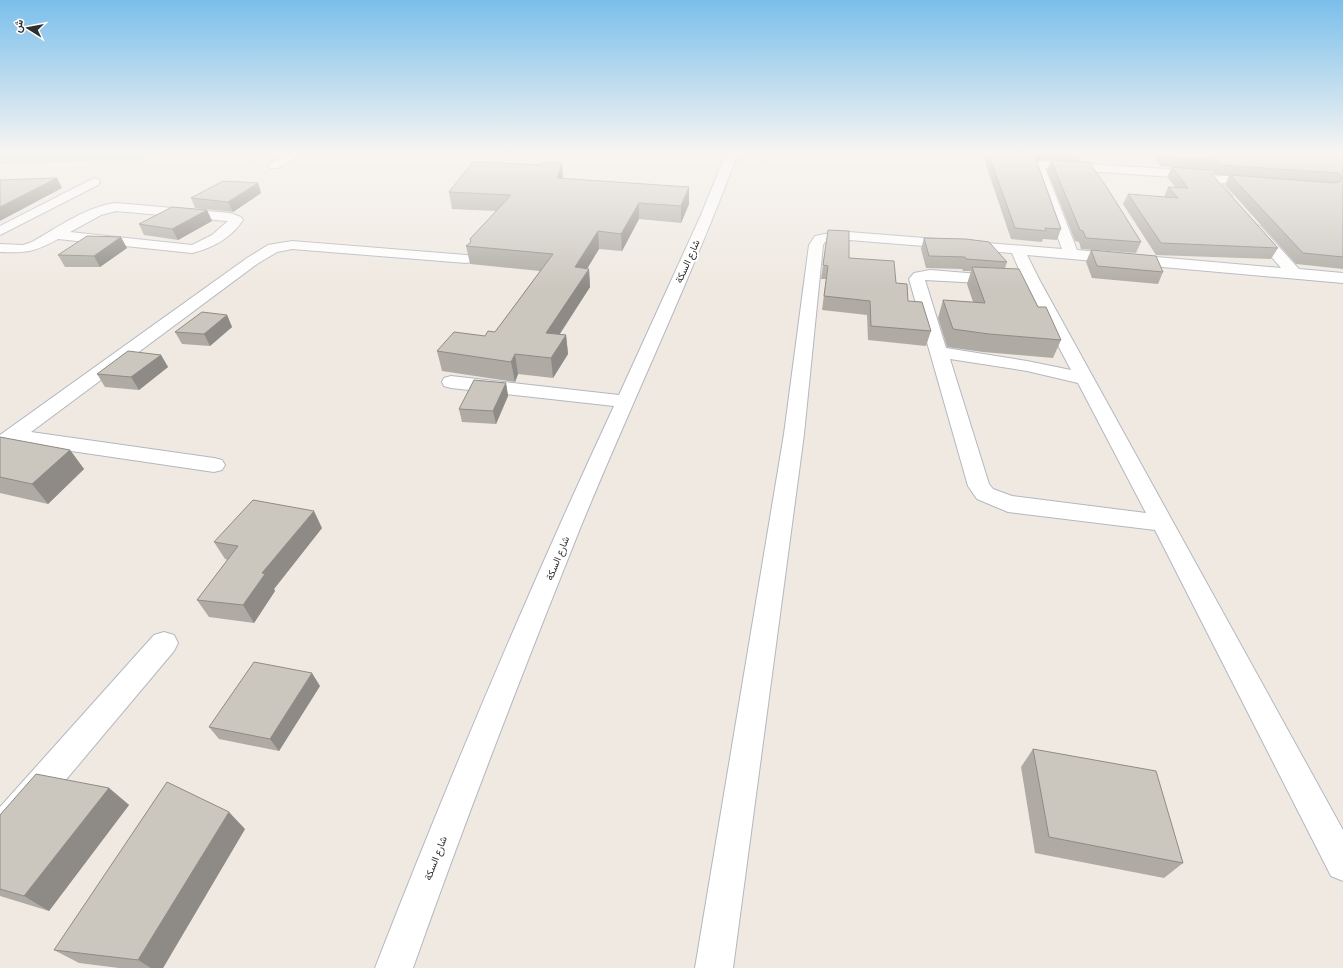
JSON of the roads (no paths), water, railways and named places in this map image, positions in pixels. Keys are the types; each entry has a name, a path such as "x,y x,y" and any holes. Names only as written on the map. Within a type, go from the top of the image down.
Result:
{"street":[{"path":"0,231 63,198"},
{"name":"شارع السكة","path":"394,968 453,812 568,530 715,198"},
{"path":"1051,198 1072,255"},
{"path":"1227,198 1235,207"},
{"path":"0,248 30,248 57,235 96,212 111,207 230,217 236,220 233,225 213,240 192,248 57,235"},
{"path":"1245,218 1295,274"},
{"path":"714,968 794,434 816,245 820,240 830,237 849,236 1072,255 1146,254 1295,274 1343,278"},
{"path":"7,441 245,266 273,248 292,245 466,259"},
{"path":"1018,251 1032,281 1163,523 1343,864"},
{"path":"1032,281 930,275 919,276 917,279 979,486 985,494 1008,504 1163,523"},
{"path":"940,352 1027,366 1085,379"},
{"path":"451,382 625,401"},
{"path":"7,441 214,465"},
{"path":"0,832 164,643"}]}
